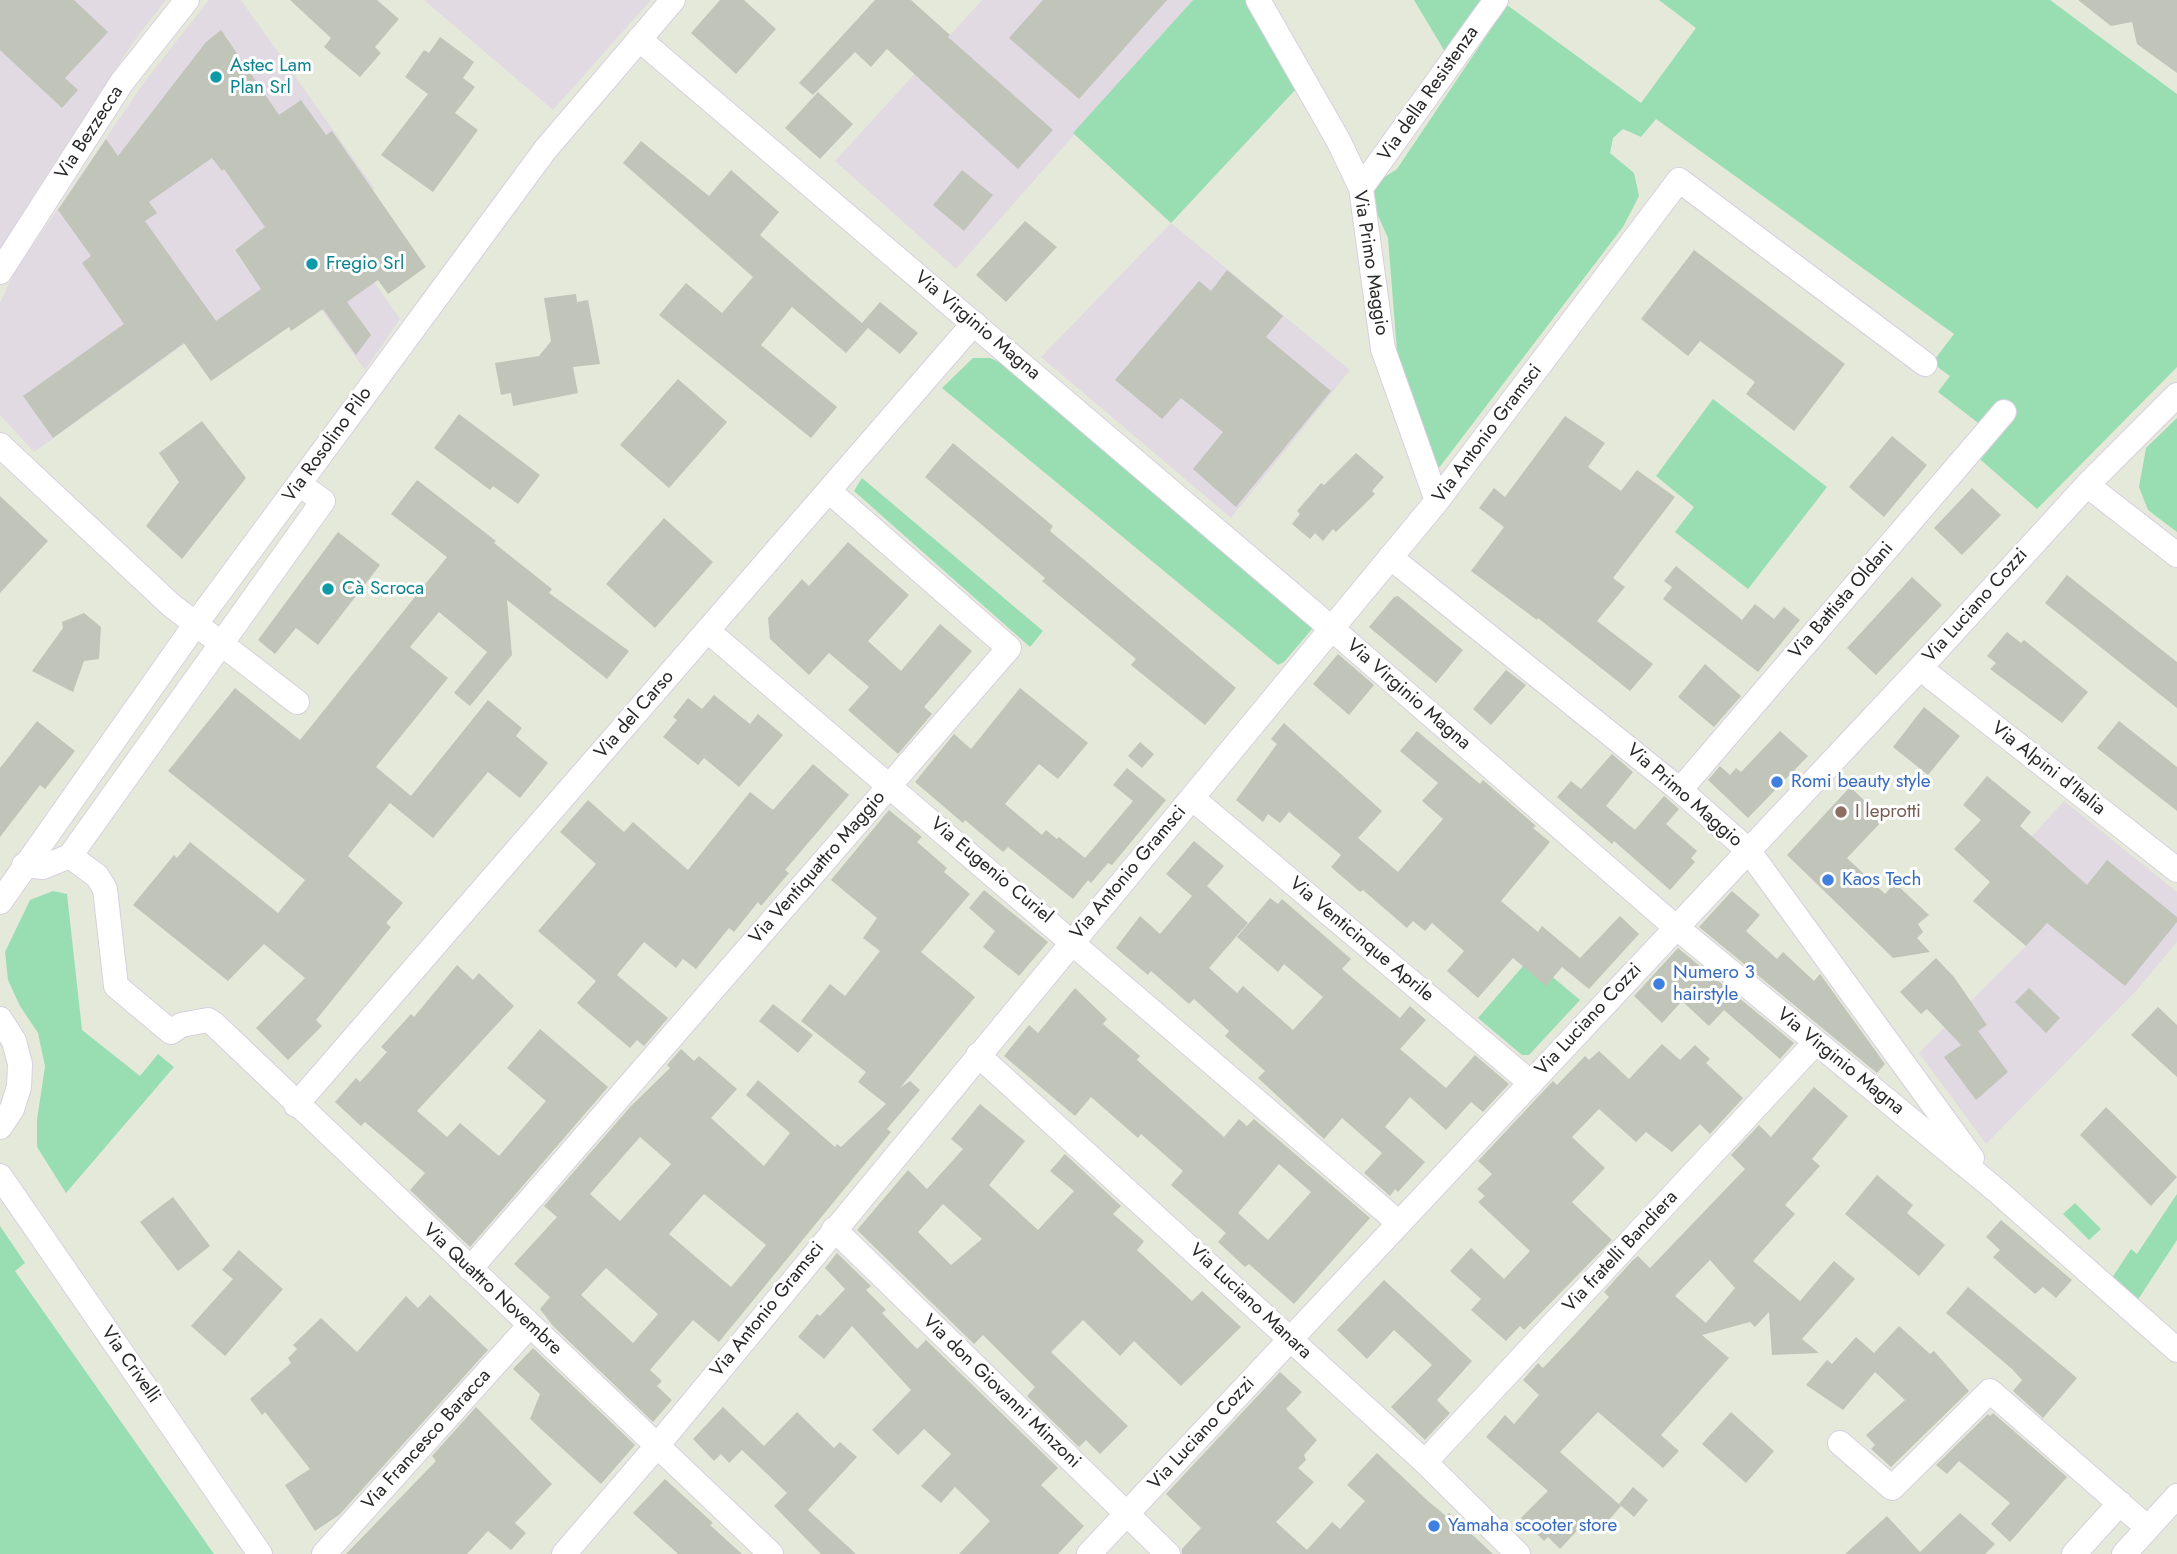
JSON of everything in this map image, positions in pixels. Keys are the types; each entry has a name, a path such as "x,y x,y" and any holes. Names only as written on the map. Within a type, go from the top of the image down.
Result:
{"street":[{"name":"Via Bezzecca","path":"0,272 122,82 187,0"},
{"name":"Via Rosolino Pilo","path":"0,902 195,625 545,150 673,0"},
{"name":"Via Primo Maggio","path":"1258,0 1339,140 1361,188 1384,349 1437,501"},
{"name":"Via della Resistenza","path":"1361,188 1496,0"},
{"name":"Via Virginio Magna","path":"639,39 1331,628 1676,928 1996,1190 2177,1350"},
{"name":"Via Antonio Gramsci","path":"564,1554 657,1446 1437,501 1679,180 1925,364"},
{"name":"Via del Carso","path":"296,1105 974,323"},
{"name":"Via Luciano Cozzi","path":"1089,1554 1920,668 2087,485 2177,395"},
{"name":"Via Battista Oldani","path":"1681,790 2004,412"},
{"path":"0,445 195,625 297,702"},
{"path":"24,865 43,867 69,856 323,501 299,484"},
{"path":"2087,485 2177,555"},
{"name":"Via Ventiquattro Maggio","path":"470,1269 1009,648 829,491"},
{"name":"Via Primo Maggio","path":"1390,557 1681,790 1748,850 1996,1190"},
{"name":"Via Eugenio Curiel","path":"708,631 1399,1223"},
{"name":"Via Alpini d'Italia","path":"1920,668 2177,870"},
{"name":"Via Venticinque Aprile","path":"1192,798 1531,1083"},
{"name":"Via Quattro Novembre","path":"69,856 97,876 105,889 116,986 171,1032 181,1025 208,1020 214,1024 296,1105 771,1554"},
{"path":"0,1019 14,1041 20,1064 19,1087 12,1110 0,1127"},
{"name":"Via fratelli Bandiera","path":"1425,1462 1816,1042"},
{"name":"Via Luciano Manara","path":"978,1055 1425,1462 1518,1554"},
{"name":"Via Crivelli","path":"0,1176 260,1554"},
{"name":"Via don Giovanni Minzoni","path":"834,1229 1168,1554"},
{"name":"Via Francesco Baracca","path":"324,1554 530,1325"},
{"path":"1840,1443 1892,1488 1990,1391 2148,1528"},
{"path":"2124,1554 2177,1496"},
{"path":"2074,1554 2120,1503"}],"shaded area":[{"path":"0,0 166,0 134,41 40,185 0,252"},
{"path":"209,0 241,0 375,189 331,220 400,319 365,370 263,229 234,250 261,289 34,452 0,415 0,303 14,273 145,81"},
{"path":"424,0 651,0 553,110"},
{"path":"982,0 1193,0 956,269 835,161"},
{"path":"1171,223 1350,370 1231,518 1041,357"},
{"path":"2064,801 2177,892 2177,942 2137,990 1986,1144 1919,1053 2026,946 1973,901"}],"green space":[{"path":"1193,0 1245,0 1297,88 1171,223 1073,133"},
{"path":"1414,0 1488,0 1448,57"},
{"path":"1659,0 2050,0 2177,94 2177,367 2037,509 1974,454 1990,432 1938,392 1950,376 1932,363 1954,334 1656,119 1641,137 1623,129 1613,138 1610,153 1634,173 1639,196 1623,227 1435,473 1397,351 1388,238 1366,189 1397,169 1507,5 1641,103 1696,28"},
{"path":"973,358 990,358 1001,363 1310,619 1312,629 1284,662 1278,665 942,388"},
{"path":"1713,399 1827,487 1748,589 1675,532 1694,507 1656,476"},
{"path":"2177,418 2177,532 2148,510 2139,487 2146,448"},
{"path":"862,478 1043,631 1030,647 854,491"},
{"path":"53,891 67,894 82,1030 140,1076 158,1054 174,1067 66,1193 37,1147 37,1120 45,1066 38,1033 20,1006 8,980 5,952 30,900"},
{"path":"1530,958 1580,1000 1529,1055 1522,1055 1478,1018"},
{"path":"2177,1194 2177,1240 2137,1301 2112,1278 2131,1249 2137,1254"},
{"path":"2075,1203 2101,1229 2089,1240 2063,1214"},
{"path":"0,1226 25,1263 15,1271 214,1554 0,1554"}],"building":[{"path":"0,0 74,0 108,32 65,78 78,90 62,108 0,50"},
{"path":"290,0 377,0 399,19 375,47 381,53 360,77 324,47 331,38"},
{"path":"720,0 744,0 776,29 736,74 691,33"},
{"path":"875,0 911,0 950,35 948,37 1053,130 1018,169 887,49 871,67 855,52 813,95 799,83"},
{"path":"1043,0 1167,0 1079,99 1009,38"},
{"path":"2078,0 2177,0 2177,73 2137,44 2132,22 2111,26"},
{"path":"221,30 279,115 301,100 326,135 332,131 426,267 388,294 378,280 347,302 371,335 356,355 323,309 291,331 289,327 211,381 184,343 53,438 23,396 124,324 82,263 91,256 58,210 106,139 118,156 206,42","holes":["212,158 222,171 224,169 265,227 235,250 261,289 216,321 145,221 157,213 149,202"]},
{"path":"440,37 474,62 463,78 475,87 455,113 478,130 433,192 381,155 428,94 405,77 424,50 429,53"},
{"path":"818,92 853,124 820,159 785,128"},
{"path":"641,141 709,196 731,170 779,212 760,235 862,323 880,302 918,333 900,354 868,328 846,353 792,307 761,345 837,407 811,438 659,315 686,283 722,313 753,277 623,163"},
{"path":"962,170 993,195 964,231 933,205"},
{"path":"1025,221 1057,247 1006,302 976,275"},
{"path":"1694,250 1845,364 1794,431 1746,394 1755,382 1700,341 1688,356 1641,319"},
{"path":"1227,270 1283,316 1266,337 1331,391 1236,507 1193,469 1223,432 1181,398 1162,419 1115,380 1199,281 1211,291"},
{"path":"576,294 577,302 588,300 600,364 573,367 578,393 513,406 511,393 501,395 495,363 539,356 551,341 544,298"},
{"path":"678,379 727,422 669,488 620,445"},
{"path":"459,414 540,475 518,504 493,486 490,490 434,448"},
{"path":"1565,416 1605,443 1588,467 1621,491 1637,470 1675,497 1613,578 1625,587 1597,621 1653,664 1630,691 1538,618 1537,620 1471,571 1504,527 1479,508 1494,488 1505,497"},
{"path":"202,421 246,478 182,559 146,526 179,482 159,453"},
{"path":"1892,436 1927,465 1884,517 1849,487"},
{"path":"953,443 1053,526 1050,531 1236,688 1205,725 1131,665 1136,659 1042,581 1045,578 925,477"},
{"path":"1356,453 1384,477 1372,491 1375,494 1336,532 1333,529 1323,541 1315,533 1310,539 1292,524 1300,514 1297,511 1321,483 1324,485"},
{"path":"417,480 496,541 494,543 552,589 549,593 629,651 607,679 507,600 512,655 470,706 454,693 487,652 439,612 410,647 448,678 376,767 411,796 488,700 522,728 516,736 548,763 520,798 488,772 433,838 390,803 348,856 403,903 386,923 391,927 316,1020 322,1026 288,1060 256,1028 305,978 264,944 228,981 133,905 174,855 177,858 190,842 278,913 305,880 168,771 235,688 300,740 447,557 391,514"},
{"path":"1972,488 2001,515 1962,555 1934,528"},
{"path":"0,496 48,541 0,593"},
{"path":"664,518 713,562 655,628 606,584"},
{"name":"Cà Scroca","path":"338,532 380,565 318,645 296,628 275,654 258,640"},
{"path":"848,542 909,595 868,641 901,671 940,624 972,651 924,707 932,714 898,754 848,710 869,687 829,653 809,675 770,639 768,618 802,579 809,586"},
{"path":"1676,566 1742,620 1755,604 1774,619 1784,607 1800,620 1758,672 1663,599 1672,587 1664,581"},
{"path":"2067,575 2177,662 2177,708 2045,603"},
{"path":"1912,577 1942,605 1876,675 1847,648"},
{"path":"1398,596 1463,650 1436,683 1369,627 1394,597"},
{"path":"84,613 101,627 99,659 84,661 73,692 32,671 63,628 62,622"},
{"path":"2007,632 2021,643 2024,640 2088,692 2062,723 1990,669 1996,663 1987,656"},
{"path":"1338,654 1374,685 1349,715 1313,684"},
{"path":"1705,664 1741,696 1714,727 1678,697"},
{"path":"1506,670 1526,685 1491,725 1473,709"},
{"path":"1020,688 1088,743 1058,779 1039,764 1005,804 1042,835 1046,830 1085,858 1133,801 1113,785 1127,768 1166,800 1112,865 1108,863 1091,883 1088,880 1073,899 1008,847 1003,852 965,820 963,823 915,782 954,734 971,749"},
{"path":"714,695 750,724 758,714 783,735 739,787 704,758 698,765 663,737 677,720 673,717 688,698 702,709"},
{"path":"1924,707 1960,736 1928,775 1893,747"},
{"path":"37,721 75,751 45,789 40,785 0,837 0,768"},
{"path":"2119,721 2177,767 2177,811 2097,748"},
{"path":"1284,723 1382,811 1358,838 1398,872 1443,819 1422,801 1438,783 1400,751 1417,731 1480,784 1483,780 1536,826 1533,828 1550,842 1501,901 1538,932 1542,926 1580,958 1620,916 1639,934 1589,989 1562,967 1546,986 1513,958 1478,998 1447,971 1464,951 1432,923 1425,931 1413,921 1407,928 1363,890 1360,892 1331,867 1341,855 1289,812 1280,823 1268,814 1263,822 1236,800 1277,744 1271,739"},
{"path":"1780,731 1808,756 1748,818 1708,780 1720,766 1730,775 1736,768 1741,772"},
{"path":"1140,742 1154,754 1142,768 1128,756"},
{"path":"1612,754 1633,772 1606,806 1635,830 1664,796 1679,809 1666,824 1697,851 1691,858 1695,862 1670,890 1614,841 1612,844 1557,797 1571,781 1581,789"},
{"path":"813,764 849,795 785,870 789,873 761,906 758,902 734,932 729,928 696,969 683,959 676,968 644,942 617,975 668,1018 644,1046 637,1040 630,1048 577,1003 596,981 538,931 596,864 560,832 588,800 624,832 633,822 688,870 750,792 773,810"},
{"path":"1987,776 2031,812 2020,826 2087,885 2107,860 2177,917 2177,922 2125,986 2047,923 2026,946 1973,901 1990,882 1954,849 1981,820 1963,805"},
{"path":"1850,787 1884,819 1847,858 1885,894 1895,883 1929,915 1918,924 1923,932 1917,938 1930,952 1893,958 1787,855"},
{"path":"889,810 922,837 917,842 947,868 944,872 970,894 921,952 975,997 900,1088 910,1081 920,1090 887,1129 891,1132 719,1342 693,1320 650,1370 662,1381 657,1386 672,1400 653,1422 553,1326 540,1309 550,1297 514,1264 557,1217 544,1206 631,1106 670,1068 667,1065 681,1049 694,1061 699,1056 737,1089 711,1118 764,1166 790,1133 746,1095 758,1080 835,1147 837,1144 841,1147 886,1104 858,1082 866,1072 801,1021 830,984 845,996 880,951 863,938 877,918 831,880","holes":["640,1137 671,1164 620,1221 590,1194","704,1194 766,1245 731,1287 669,1234","606,1268 658,1314 633,1343 581,1295"]},
{"path":"1194,841 1224,866 1207,886 1248,923 1209,968 1237,993 1243,986 1293,1030 1323,997 1284,964 1278,972 1237,937 1270,898 1278,904 1282,899 1351,959 1342,969 1400,1018 1410,1006 1426,1020 1400,1049 1446,1088 1475,1055 1509,1084 1483,1112 1471,1102 1446,1130 1410,1097 1385,1127 1425,1162 1398,1192 1395,1189 1390,1196 1364,1173 1382,1153 1342,1118 1324,1139 1258,1078 1265,1071 1225,1036 1229,1031 1194,999 1189,1004 1151,971 1148,975 1116,948 1140,916 1160,934 1192,896 1166,874"},
{"path":"984,890 1048,942 1019,976 983,947 995,931 969,908"},
{"path":"1732,891 1760,915 1746,931 1777,959 1783,952 1814,981 1820,974 1885,1064 1877,1073 1699,927"},
{"path":"1678,948 1794,1043 1780,1059 1724,1010 1709,1026 1682,1001 1662,1023 1634,996"},
{"path":"1936,958 1954,977 1987,1025 1978,1031 2008,1072 1976,1100 1944,1057 1961,1045 1927,1009 1921,1014 1900,992"},
{"path":"457,965 473,980 479,973 514,1006 417,1111 447,1137 460,1123 499,1156 546,1101 507,1068 540,1029 608,1087 470,1247 410,1190 425,1173 365,1122 361,1126 335,1102 356,1078 360,1082 387,1052 381,1047 411,1014 414,1017"},
{"path":"1075,988 1107,1019 1103,1024 1140,1056 1137,1060 1224,1137 1239,1119 1247,1126 1254,1119 1370,1218 1294,1304 1249,1264 1245,1267 1218,1242 1226,1233 1171,1185 1183,1171 1141,1134 1138,1138 1091,1097 1075,1116 1004,1056 1029,1025 1038,1033","holes":["1279,1164 1311,1192 1268,1240 1238,1213"]},
{"path":"2029,988 2060,1018 2046,1033 2015,1002"},
{"path":"773,1004 813,1035 798,1053 759,1021"},
{"path":"2158,1007 2177,1025 2177,1077 2131,1035"},
{"path":"1662,1044 1680,1060 1695,1045 1710,1059 1706,1063 1743,1098 1710,1134 1700,1124 1672,1152 1646,1132 1636,1142 1599,1109 1572,1137 1605,1168 1572,1202 1612,1240 1524,1330 1520,1326 1506,1341 1471,1310 1481,1299 1450,1271 1471,1248 1504,1279 1530,1251 1478,1202 1485,1196 1477,1189 1492,1174 1478,1161 1553,1081 1557,1085 1585,1056 1589,1060 1599,1051 1629,1079"},
{"path":"1814,1087 1848,1116 1812,1159 1820,1166 1785,1205 1795,1214 1753,1261 1800,1301 1834,1261 1855,1279 1802,1339 1819,1353 1772,1355 1769,1312 1755,1327 1750,1322 1702,1335 1729,1358 1661,1435 1679,1451 1663,1468 1598,1412 1560,1452 1621,1506 1600,1530 1588,1519 1560,1549 1548,1537 1544,1541 1521,1518 1548,1491 1486,1437 1505,1415 1514,1424 1539,1395 1523,1380 1538,1363 1543,1368 1579,1330 1609,1297 1604,1292 1633,1260 1638,1256 1650,1268 1745,1169 1731,1155 1759,1125 1771,1137","holes":["1710,1260 1735,1288 1706,1323 1675,1296"]},
{"path":"980,1104 1025,1141 989,1185 1038,1230 1074,1191 1050,1171 1065,1154 1121,1206 1113,1214 1144,1241 1137,1250 1192,1301 1202,1291 1241,1327 1181,1386 1134,1341 1120,1356 1083,1320 1051,1352 1128,1426 1100,1454 1086,1440 1079,1447 1027,1396 1035,1387 983,1335 974,1344 857,1230 908,1170 927,1189 963,1149 951,1139","holes":["943,1204 982,1239 951,1265 918,1232"]},
{"path":"2106,1107 2177,1177 2151,1206 2080,1135"},
{"path":"1877,1175 1913,1205 1907,1213 1945,1245 1919,1276 1845,1214"},
{"path":"173,1197 210,1246 178,1271 140,1222"},
{"path":"2001,1220 2072,1280 2056,1298 2043,1287 2035,1294 1993,1257 2000,1250 1986,1237"},
{"path":"239,1250 283,1289 225,1356 191,1326 233,1279 222,1270"},
{"path":"837,1253 871,1286 866,1290 886,1310 882,1313 917,1349 926,1340 1058,1468 1041,1485 1084,1526 1058,1554 959,1554 990,1521 955,1487 941,1503 921,1486 951,1454 924,1429 898,1455 872,1430 911,1390 852,1326 824,1359 798,1337 817,1314 820,1316 845,1289 825,1268"},
{"path":"1384,1280 1472,1361 1437,1400 1450,1413 1425,1440 1391,1407 1432,1365 1394,1330 1367,1359 1337,1330"},
{"path":"1968,1287 2077,1378 2043,1418 2013,1391 2022,1380 2012,1369 1946,1313"},
{"path":"430,1295 488,1350 339,1515 315,1531 285,1485 310,1469 265,1412 262,1415 250,1399 291,1363 288,1358 297,1349 293,1345 321,1318 357,1352 406,1296 418,1308"},
{"path":"1899,1326 1930,1354 1934,1351 1969,1391 1891,1467 1871,1449 1875,1445 1866,1435 1905,1400 1875,1372 1843,1410 1806,1385 1827,1360 1832,1364 1856,1337 1874,1353"},
{"path":"533,1348 635,1445 601,1484 530,1419 540,1394 513,1369"},
{"path":"1280,1372 1302,1392 1286,1409 1317,1440 1304,1455 1306,1460 1298,1468 1314,1482 1276,1522 1307,1550 1332,1522 1340,1529 1365,1501 1347,1485 1377,1453 1428,1501 1446,1516 1449,1513 1493,1554 1182,1554 1182,1549 1201,1528 1166,1494"},
{"path":"476,1407 552,1484 515,1523 526,1533 511,1550 488,1531 467,1554 346,1554 436,1461 432,1456"},
{"path":"723,1407 764,1446 797,1412 834,1448 840,1442 857,1457 808,1510 856,1554 821,1554 774,1506 787,1493 742,1450 729,1463 721,1454 714,1461 693,1439"},
{"path":"1731,1412 1774,1451 1746,1483 1702,1444"},
{"path":"1993,1413 2067,1477 2010,1542 1991,1524 2010,1503 1959,1461 1947,1474 1936,1465 1988,1414 1990,1416"},
{"path":"665,1479 742,1554 678,1554 633,1513"},
{"path":"1633,1487 1648,1500 1634,1517 1619,1504"},
{"path":"1960,1513 1995,1544 1985,1554 1845,1554 1887,1516 1920,1552"}],"place":[{"name":"Astec Lam Plan Srl","path":"216,77"},
{"name":"Fregio Srl","path":"312,264"},
{"name":"Cà Scroca","path":"328,589"},
{"name":"Romi beauty style","path":"1777,782"},
{"name":"I leprotti","path":"1841,812"},
{"name":"Kaos Tech","path":"1828,880"},
{"name":"Numero 3 hairstyle","path":"1659,984"},
{"name":"Yamaha scooter store","path":"1434,1526"}]}
